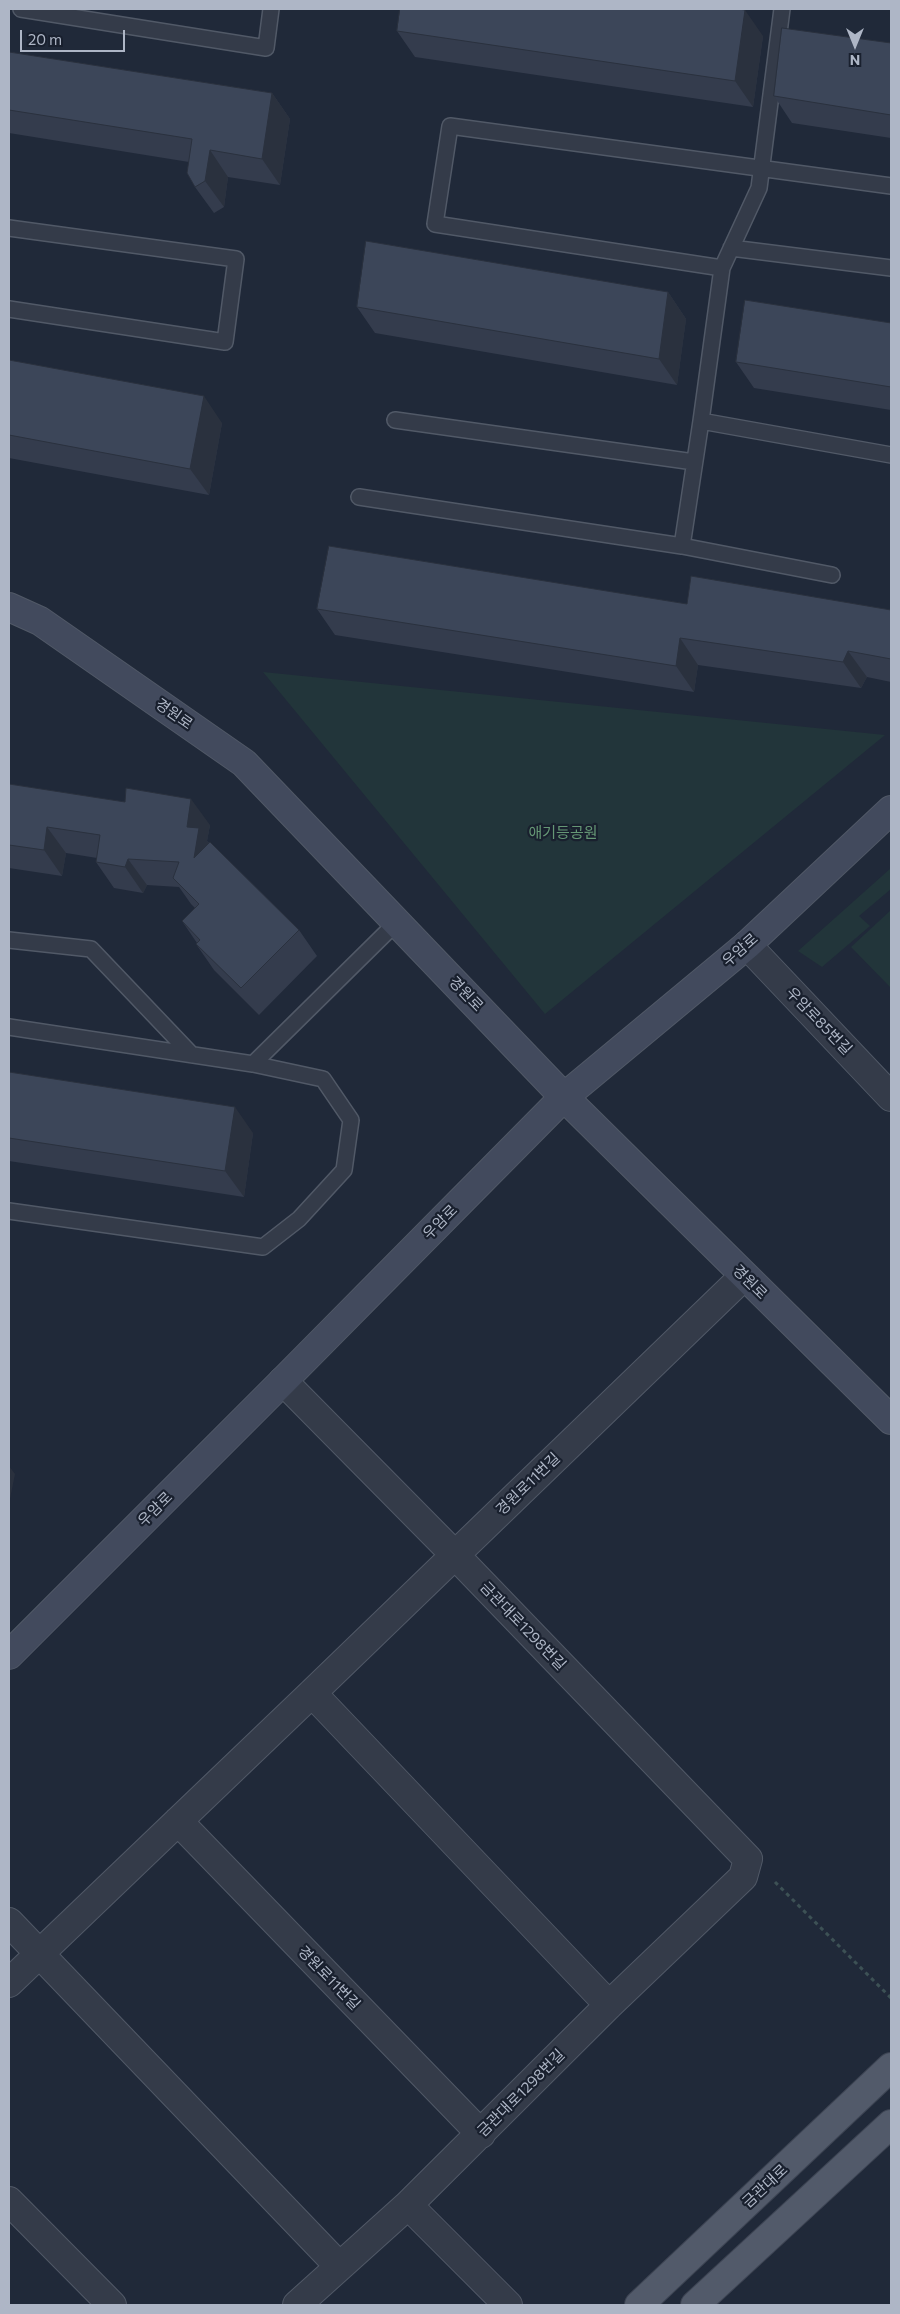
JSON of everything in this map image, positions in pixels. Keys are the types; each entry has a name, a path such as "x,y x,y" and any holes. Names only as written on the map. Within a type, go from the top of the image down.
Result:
{"main road":[{"name":"금관대로","path":"639,2305 891,2067"},
{"path":"695,2305 891,2124"}],"street":[{"name":"경원로","path":"9,607 40,622 244,763 564,1096 891,1420"},
{"name":"우암로","path":"9,1655 283,1382 564,1096 747,945 891,810"},
{"name":"우암로85번길","path":"747,945 891,1097"},
{"name":"경원로11번길","path":"9,1982 744,1276"},
{"name":"금관대로1298번길","path":"283,1382 455,1555 748,1859 743,1878 609,2005 408,2205 338,2266 297,2305"},
{"path":"312,1693 609,2005"},
{"name":"경원로11번길","path":"178,1821 481,2134"},
{"path":"9,1922 37,1954 338,2266"},
{"path":"9,2201 112,2305"},
{"path":"408,2205 508,2305"}],"lane":[{"path":"21,9 266,48 271,9"},
{"path":"682,546 722,268 759,188 782,9"},
{"path":"722,268 435,224 450,126 891,186"},
{"path":"9,228 236,259 226,342 9,309"},
{"path":"731,248 891,268"},
{"path":"395,420 694,462"},
{"path":"701,421 891,455"},
{"path":"359,497 682,546 832,575"},
{"path":"253,1064 397,922"},
{"path":"9,940 91,949 192,1055"},
{"path":"9,1027 253,1064 323,1079 351,1120 344,1170 299,1219 263,1246 9,1210"}],"path":[{"path":"743,1878 776,1882 891,1998"}],"green space":[{"name":"애기등공원","path":"263,672 885,735 545,1014"},
{"path":"891,868 891,889 859,916 870,926 822,967 798,951"},
{"path":"891,910 891,988 851,947"}],"building":[{"path":"400,9 745,10 735,81 397,31"},
{"path":"782,28 891,43 891,115 774,96"},
{"path":"9,52 272,93 262,159 210,150 205,181 195,187 187,173 192,139 9,110"},
{"path":"366,241 668,292 659,359 357,307"},
{"path":"745,300 891,323 891,387 736,362"},
{"path":"9,360 204,396 190,469 9,435"},
{"path":"329,546 687,604 691,576 891,610 891,659 848,651 843,662 680,638 676,666 317,609"},
{"path":"9,784 125,802 126,788 191,799 187,827 199,828 194,858 210,842 299,930 241,988 196,944 200,940 182,921 199,904 173,878 179,862 128,859 125,867 96,862 100,835 47,827 44,850 9,845"},
{"path":"9,1072 235,1107 225,1171 9,1138"}]}
